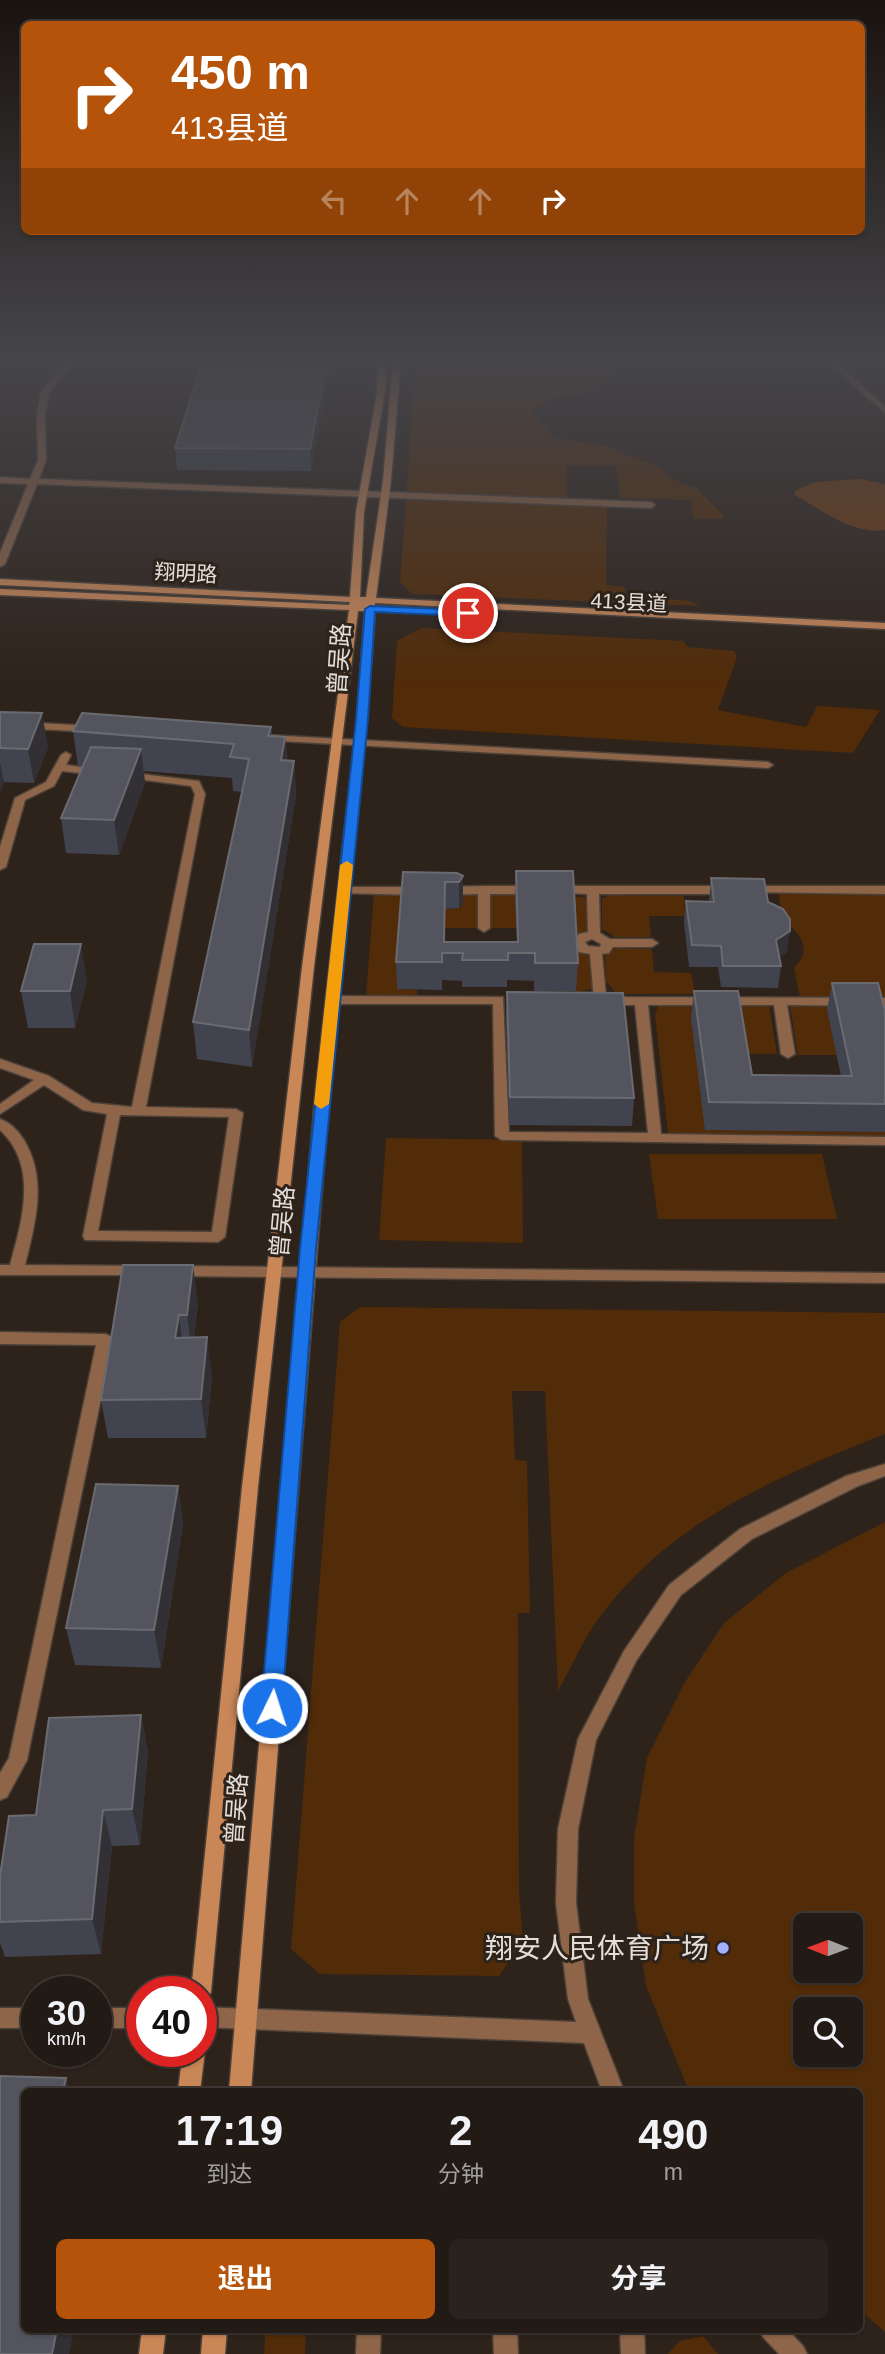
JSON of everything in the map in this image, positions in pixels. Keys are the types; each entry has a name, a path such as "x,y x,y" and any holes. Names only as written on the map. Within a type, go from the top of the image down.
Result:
{"street":[{"path":"0,564 39,470"},
{"name":"曾吴路","path":"203,1976 250,1487 368,470"},
{"name":"曾吴路","path":"240,2088 306,1273 359,743 370,604 387,470"},
{"path":"0,480 385,497 651,505"},
{"name":"翔明路","path":"0,582 370,604"},
{"name":"翔明路","path":"0,592 354,603"},
{"name":"413县道","path":"370,604 885,626"},
{"name":"413县道","path":"370,604 885,635"},
{"path":"0,724 112,730"},
{"path":"251,737 768,765"},
{"path":"0,867 20,798 50,784 61,768 65,755"},
{"path":"61,768 195,783 200,794 138,1111"},
{"path":"484,890 484,928"},
{"path":"593,890 594,935"},
{"path":"344,891 885,890"},
{"path":"608,943 605,950 596,952 588,951 579,945 583,937 594,935 608,943 652,943"},
{"path":"596,952 593,1001 780,1002 881,1006"},
{"path":"333,1000 505,1000 502,1136 885,1141"},
{"path":"641,1001 654,1138"},
{"path":"780,1002 788,1054"},
{"path":"0,1063 44,1079 88,1107 114,1111 236,1113 218,1237 90,1236 114,1111"},
{"path":"0,1110 44,1079"},
{"path":"0,1123 20,1142 29,1164 32,1200 8,1270 885,1278"},
{"path":"0,1338 105,1340 18,1760 0,1791"},
{"path":"612,2088 578,1999 566,1903 568,1829 587,1739 630,1656 675,1590 746,1534 852,1482 885,1471"},
{"path":"217,2017 591,2034"},
{"path":"0,2018 21,2018"},
{"path":"189,2088 192,2067"},
{"path":"151,2354 154,2333"},
{"path":"213,2354 215,2333"},
{"path":"368,2354 369,2333"},
{"path":"505,2333 506,2354"},
{"path":"632,2333 633,2354"},
{"path":"776,2333 795,2354"}],"shaded area":[{"path":"408,470 567,470 566,505 607,507 606,585 625,587 625,595 690,601 700,606 412,594 400,582"},
{"path":"616,470 662,470 682,484 697,488 723,515 723,519 694,519 691,500 620,498"},
{"path":"860,479 885,484 885,530 873,531 849,525 795,495 795,491 815,482"},
{"path":"421,628 683,641 688,647 734,651 737,657 718,710 806,727 817,706 880,710 853,753 403,727 392,718 397,641"},
{"path":"478,893 478,928 445,928 445,909 461,908 462,901 403,899 397,989 417,990 417,996 366,996 374,894"},
{"path":"490,894 584,897 588,903 589,933 578,937 591,954 593,989 576,992 571,898 516,928 491,928"},
{"path":"779,894 885,894 885,998 800,997 794,968 803,955 803,943 797,932 784,919"},
{"path":"610,895 684,896 685,916 649,916 651,937 615,937 602,929 602,899"},
{"path":"618,948 652,949 654,972 691,973 695,994 617,994 606,981 605,953"},
{"path":"769,1005 777,1054 741,1054 706,1130 885,1132 885,1137 668,1133 655,1016 658,1006"},
{"path":"790,1006 872,1007 827,1010 837,1055 798,1055"},
{"path":"386,1138 522,1140 523,1243 379,1240"},
{"path":"649,1154 822,1154 837,1219 658,1219"},
{"path":"360,1307 885,1313 885,1434 763,1487 688,1531 654,1558 623,1589 594,1625 558,1691 545,1391 512,1391 515,1460 527,1461 530,1613 518,1613 519,1892 523,1941 499,1976 320,1974 291,1949 340,1322"},
{"name":"翔安人民体育广场","path":"885,1522 885,2332 863,2313 863,2088 688,2088 646,1986 634,1903 634,1838 647,1758 685,1682 724,1623 786,1573"},
{"path":"517,2086 521,2088 310,2088"},
{"path":"266,2333 306,2333 305,2354 264,2354"},
{"path":"703,2336 718,2354 668,2354 680,2341"}],"building":[{"path":"0,712 42,713 28,749 0,748"},
{"path":"82,713 271,727 268,736 285,737 281,760 294,761 249,1030 193,1022 249,759 230,757 234,744 73,731"},
{"path":"91,747 141,749 114,820 61,818"},
{"path":"516,871 573,871 578,963 535,963 535,953 508,953 508,960 462,960 463,953 442,953 442,962 396,962 403,872 457,873 463,876 459,882 445,882 444,942 518,942"},
{"path":"711,878 764,879 768,902 783,909 790,919 790,931 776,940 781,966 723,966 721,946 692,945 686,901 714,902"},
{"path":"34,944 81,944 70,991 21,991"},
{"path":"832,983 878,983 885,1011 885,1104 709,1102 694,991 738,991 752,1075 852,1076"},
{"path":"507,992 623,993 634,1098 510,1097"},
{"path":"123,1265 193,1265 187,1315 179,1315 175,1338 207,1337 201,1399 101,1400"},
{"path":"96,1484 178,1486 154,1630 66,1628"},
{"path":"141,1715 132,1809 103,1810 92,1919 0,1922 0,1876 9,1816 36,1815 49,1718"},
{"path":"0,2076 66,2078 64,2088 21,2088 21,2333 56,2333 52,2354 0,2354"}],"slow traffic":[{"path":"321,1104 347,865"}],"place":[{"name":"翔安人民体育广场","path":"723,1948"}],"route":[{"path":"272,1708 308,1249 371,629 370,609 468,613"}]}
